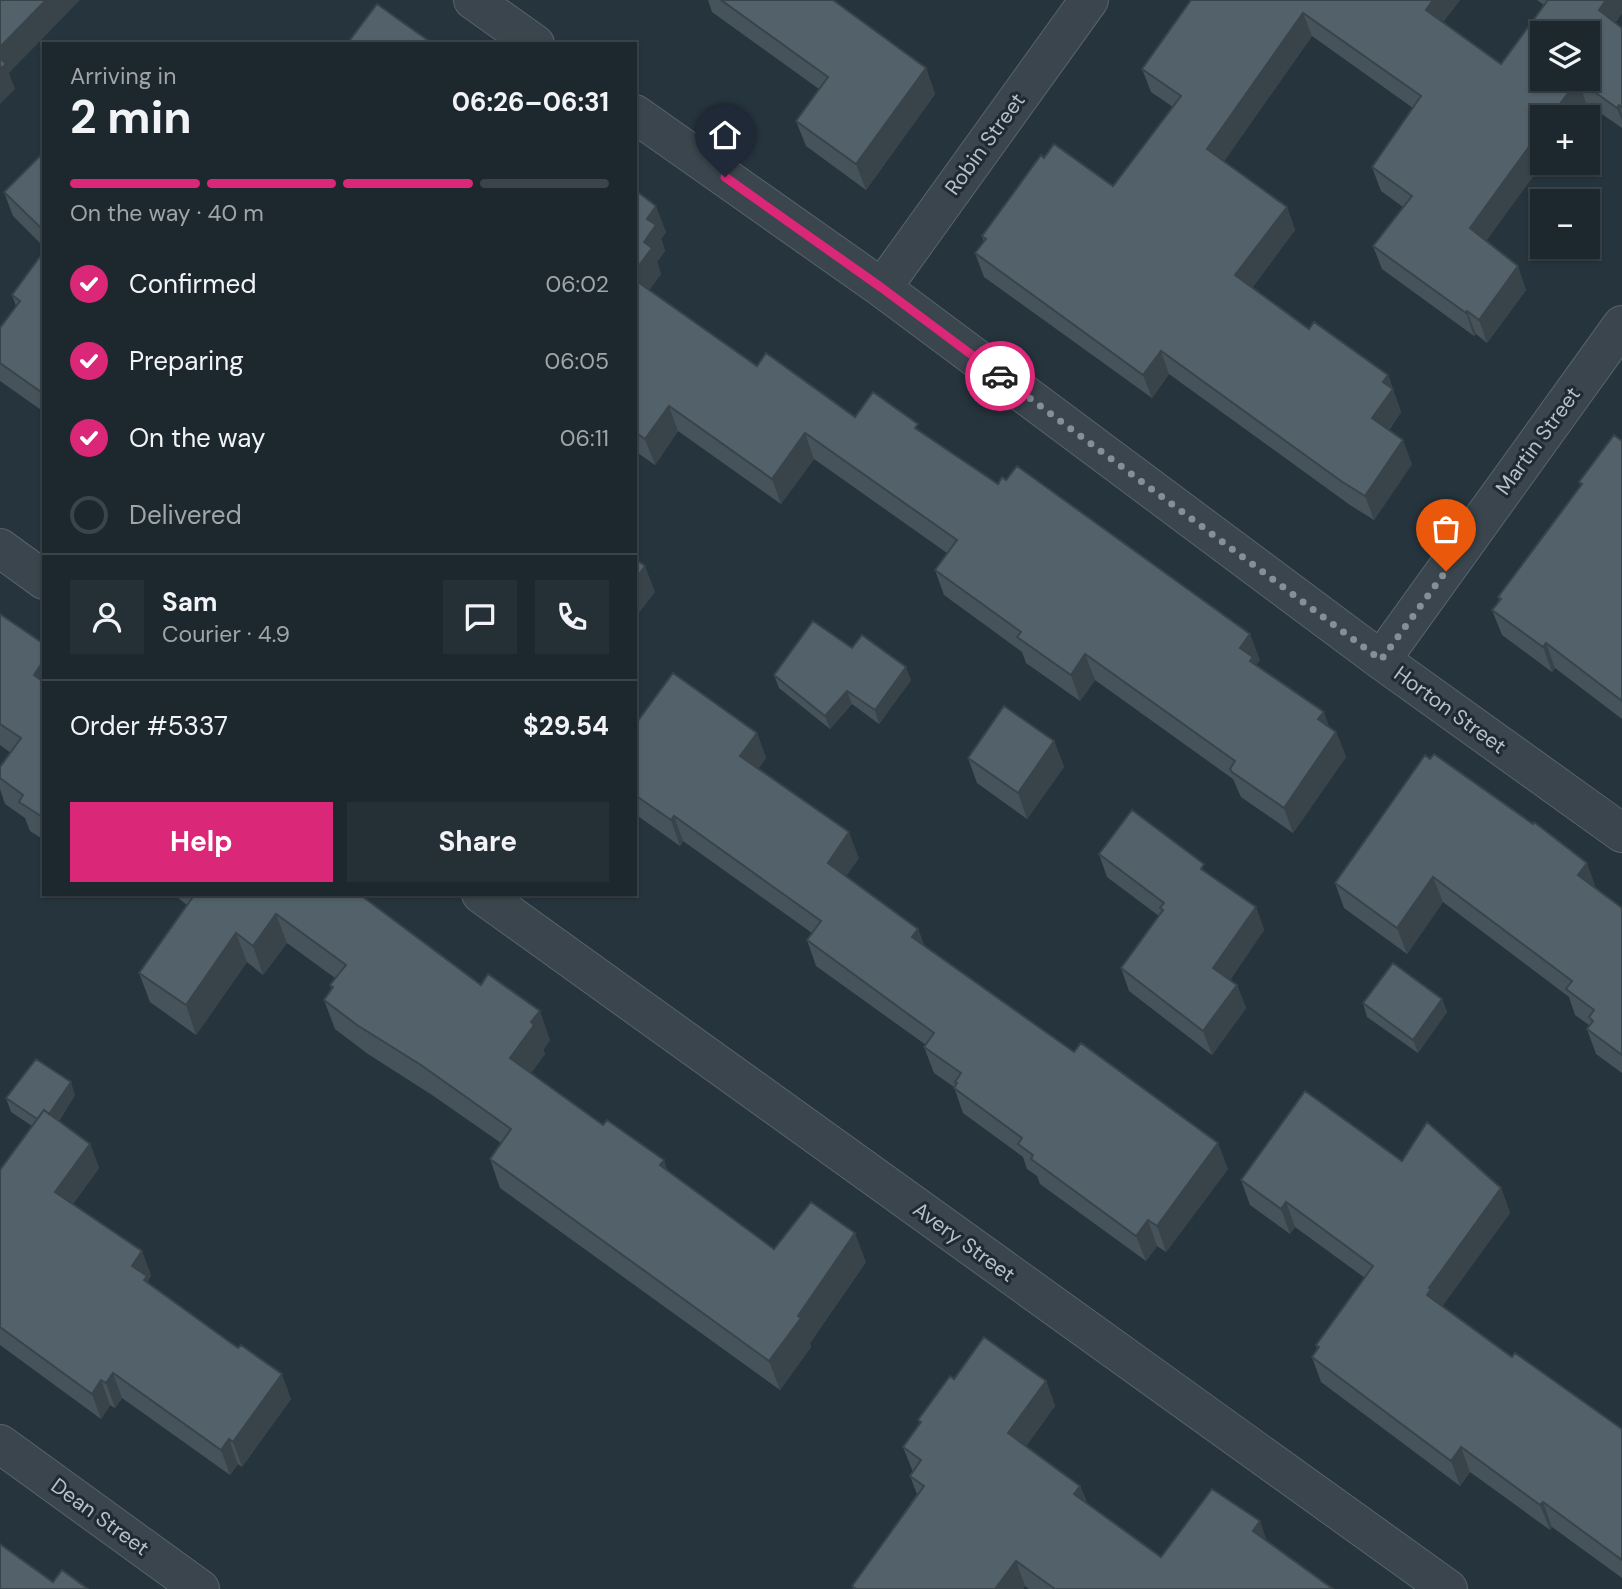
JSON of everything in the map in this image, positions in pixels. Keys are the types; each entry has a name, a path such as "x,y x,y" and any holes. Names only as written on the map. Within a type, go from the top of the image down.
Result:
{"street":[{"path":"473,0 532,42"},
{"name":"Robin Street","path":"882,288 1089,0"},
{"name":"Horton Street","path":"637,115 882,288 1381,660 1622,833"},
{"name":"Martin Street","path":"1381,660 1622,325"},
{"path":"0,548 42,579"},
{"name":"Avery Street","path":"484,896 1448,1589"},
{"name":"Dean Street","path":"0,1444 201,1589"}],"building":[{"path":"0,0 46,0 0,47"},
{"path":"721,0 833,0 926,68 856,164 796,121 828,77"},
{"path":"1191,0 1433,0 1426,10 1501,64 1530,25 1530,91 1570,91 1559,105 1530,105 1530,146 1470,228 1518,266 1479,320 1373,246 1412,196 1372,167 1421,96 1303,13 1207,149 1287,207 1235,275 1309,329 1314,322 1388,375 1383,382 1393,389 1372,418 1403,440 1365,496 1161,351 1143,375 975,253 986,239 982,236 1041,155 1044,158 1054,144 1113,186 1181,96 1142,69"},
{"path":"1548,0 1606,0 1599,10 1622,28 1622,108 1619,105 1617,108 1593,91 1600,91 1600,21 1533,21"},
{"path":"377,4 430,42 348,42"},
{"path":"0,58 6,64 0,69"},
{"path":"40,156 42,158 42,229 4,192"},
{"path":"637,192 656,206 647,219 656,225 644,242 652,248 637,268"},
{"path":"42,254 42,393 0,363 0,328 20,301 12,295"},
{"path":"637,281 757,366 766,353 855,417 873,392 918,424 915,428 998,484 1002,477 1006,480 1017,466 1250,634 1240,648 1253,657 1250,661 1324,712 1318,719 1336,732 1284,808 1232,772 1230,769 1235,761 1085,654 1071,675 1017,637 1021,632 935,570 957,540 805,433 772,479 669,406 645,439 637,433"},
{"path":"1614,435 1622,441 1622,701 1546,643 1543,647 1492,610 1501,599 1498,597 1582,484 1579,482"},
{"path":"637,560 645,566 637,577"},
{"path":"0,614 42,643 42,663 34,675 42,681 42,817 19,802 23,795 0,778 0,767 21,738 0,724"},
{"path":"813,621 852,648 862,635 906,667 875,710 847,691 825,716 774,675"},
{"path":"673,673 757,733 740,756 849,832 828,863 918,929 912,937 1074,1052 1081,1043 1218,1143 1157,1226 1148,1220 1136,1236 1031,1159 1033,1155 1018,1144 1022,1138 954,1088 961,1073 924,1047 934,1033 807,940 821,921 674,816 671,820 637,796 637,722"},
{"path":"1004,706 1054,741 1018,793 968,758"},
{"path":"1434,754 1533,824 1534,822 1587,863 1578,875 1622,908 1622,1055 1587,1029 1593,1021 1589,1017 1594,1010 1566,989 1572,981 1433,877 1397,928 1335,883 1425,755 1430,759"},
{"path":"1132,810 1204,864 1201,869 1256,907 1213,968 1237,985 1203,1031 1121,968 1163,910 1160,908 1164,903 1099,854"},
{"path":"194,896 362,896 481,985 488,974 540,1011 531,1022 534,1025 510,1058 603,1125 607,1120 664,1160 660,1165 774,1249 811,1202 855,1233 798,1316 801,1318 769,1361 490,1159 511,1129 324,1000 333,987 330,985 346,965 276,914 253,946 236,933 186,1005 139,973"},
{"path":"1393,963 1442,999 1413,1040 1363,1003"},
{"path":"36,1059 71,1082 49,1114 44,1110 37,1119 6,1098"},
{"path":"1305,1091 1402,1161 1427,1122 1501,1188 1429,1288 1431,1289 1427,1295 1512,1357 1515,1353 1622,1429 1622,1560 1461,1447 1451,1461 1312,1357 1319,1347 1316,1345 1373,1266 1286,1202 1281,1209 1241,1180"},
{"path":"44,1110 90,1144 55,1192 142,1251 132,1266 147,1276 144,1280 238,1348 241,1345 282,1374 233,1442 229,1439 221,1450 113,1373 106,1383 101,1380 92,1394 0,1327 0,1170"},
{"path":"984,1337 1046,1381 1008,1433 1080,1486 1074,1494 1161,1557 1212,1489 1260,1521 1253,1531 1333,1589 1055,1589 1016,1561 995,1589 856,1589 852,1586 924,1486 910,1476 921,1460 903,1447 921,1422 918,1420 950,1376 954,1379"},
{"path":"0,1544 53,1582 62,1570 88,1589 0,1589"}],"way so far":[{"path":"1000,376 1381,660 1446,571"}],"route":[{"path":"725,177 882,288 1000,376"}]}
